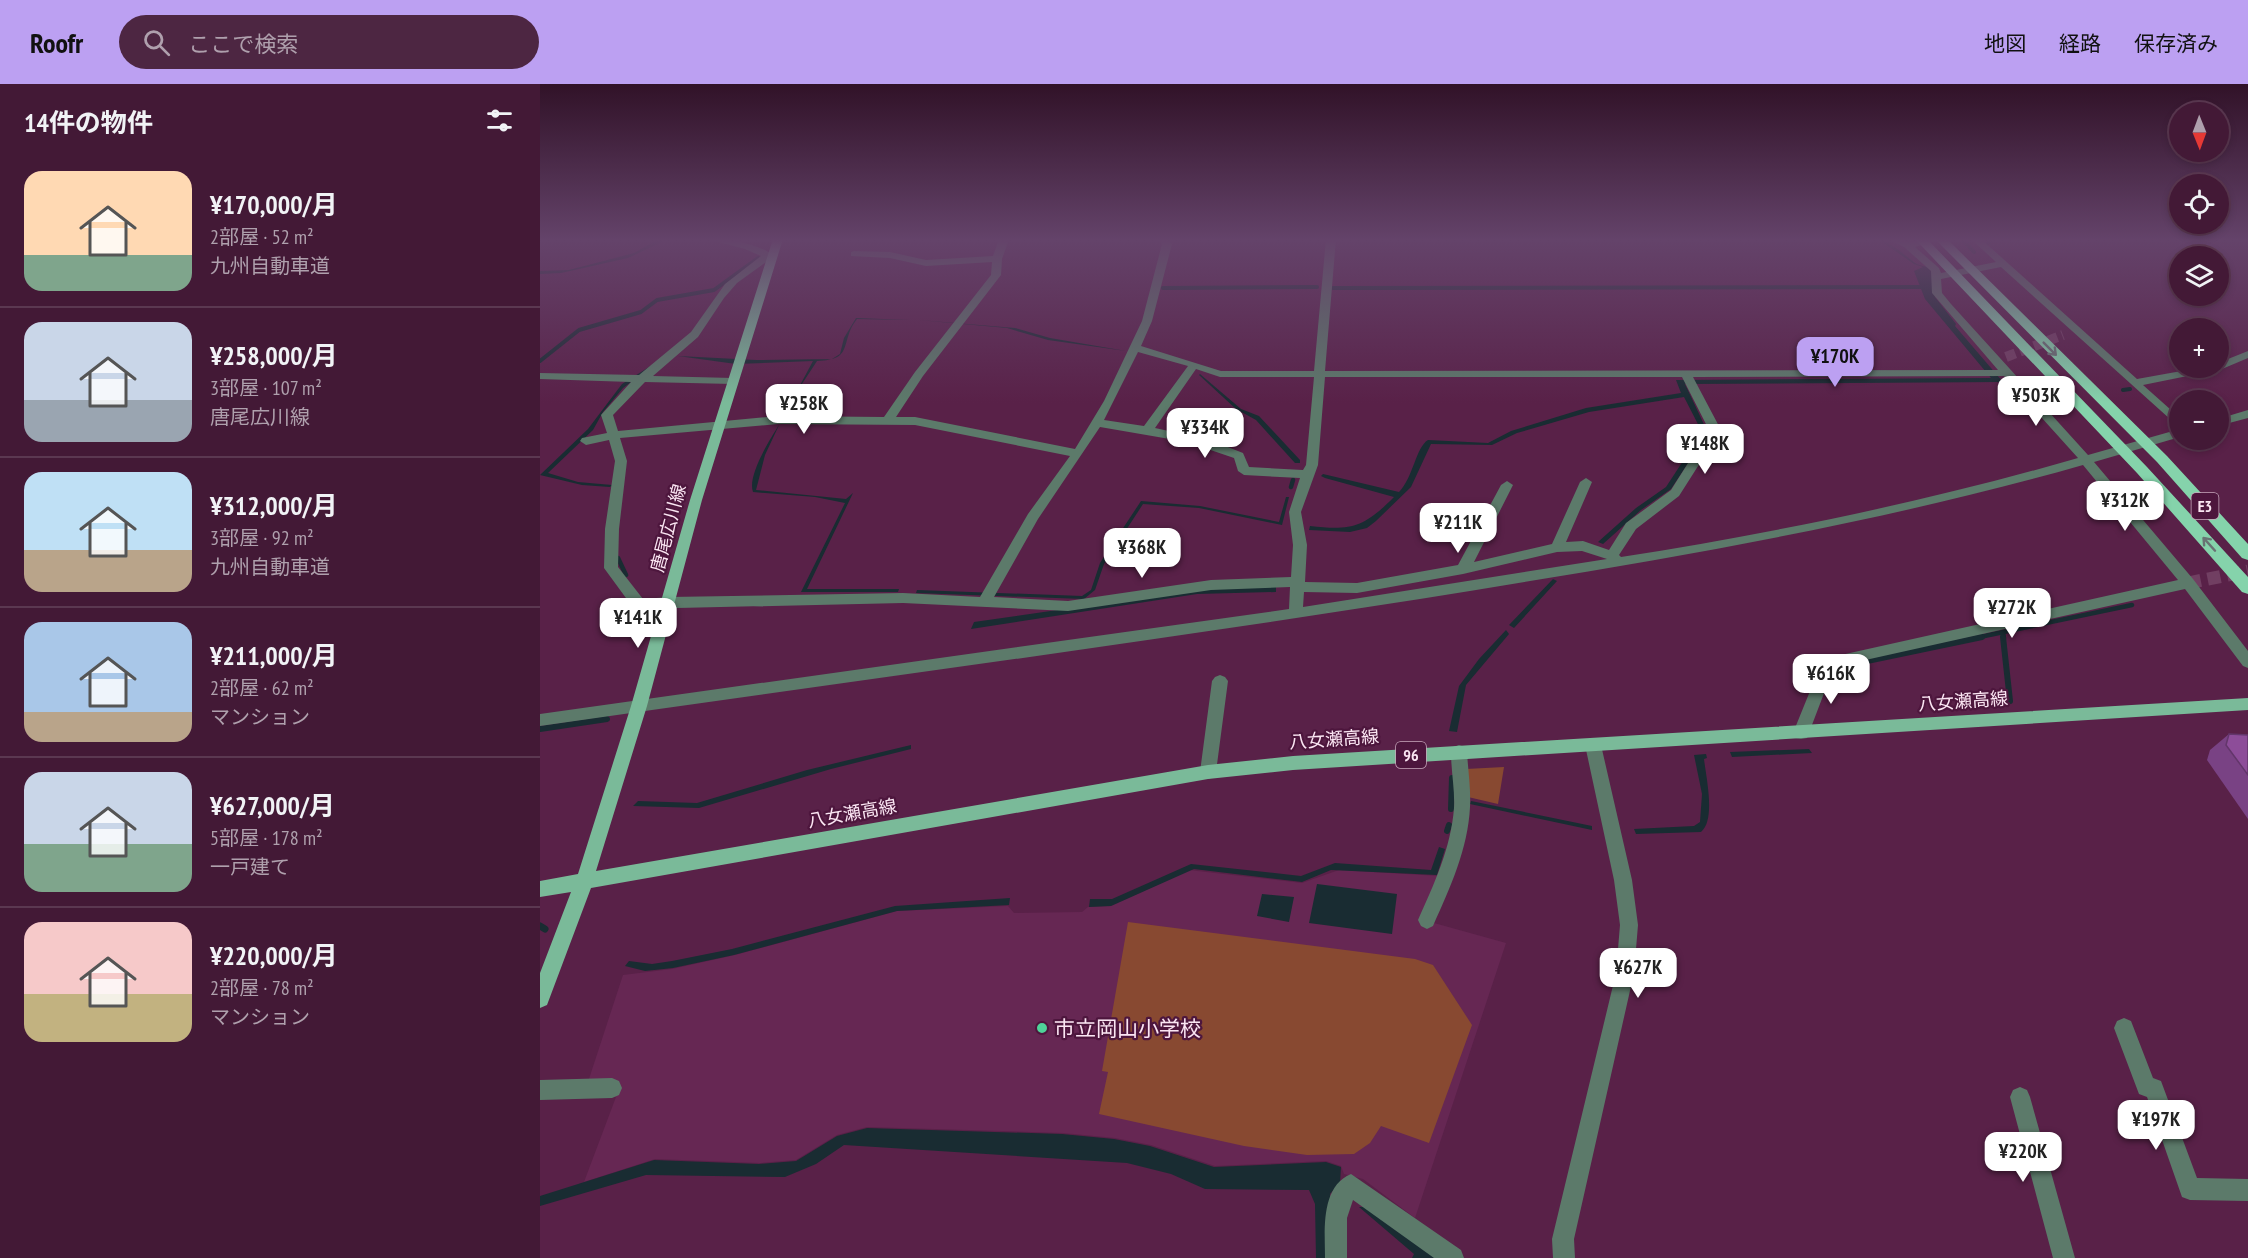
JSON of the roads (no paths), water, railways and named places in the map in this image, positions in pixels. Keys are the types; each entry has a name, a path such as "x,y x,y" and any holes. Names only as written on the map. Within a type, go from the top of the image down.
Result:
{"highway":[{"name":"E3","path":"1974,294 2142,470 2248,588"},
{"name":"E3","path":"1995,294 2128,428 2162,459 2248,554"},
{"path":"2162,459 2248,542"}],"main road":[{"name":"唐尾広川線","path":"540,998 584,882 639,706 696,500 760,294"},
{"name":"八女瀬高線","path":"540,890 1208,772 1293,763 1459,752 1802,733 2248,704"}],"street":[{"path":"723,294 708,320 690,339 636,377 607,415 615,435 621,461 612,529 611,568 639,605 669,602 903,598 1068,606 1211,585 1298,584 1357,588 1463,569 1557,547 1583,546 1614,558"},
{"path":"887,422 920,374 982,294"},
{"path":"985,601 1033,517 1078,454 1110,400 1147,321 1154,294"},
{"path":"1296,613 1300,545 1295,512 1312,465 1327,294"},
{"path":"1938,294 2001,359 2008,373 2086,460 2188,583 2248,662"},
{"path":"2036,294 2169,415"},
{"path":"2063,335 2079,332"},
{"path":"1134,348 1220,374 1687,378 2008,373"},
{"path":"2229,362 2248,354"},
{"path":"1147,431 1194,365"},
{"path":"540,376 733,381"},
{"path":"2135,383 2169,376"},
{"path":"1614,558 1631,526 1675,494 1715,430 1687,378"},
{"path":"2229,420 2248,414"},
{"path":"586,441 615,435 778,420 915,421 1078,454"},
{"path":"1097,423 1147,431 1224,448 1239,456 1244,471 1307,474"},
{"path":"540,720 1296,613 1614,558 1679,553 1842,520 2009,482 2169,436"},
{"path":"1557,547 1586,482"},
{"path":"1463,569 1507,485"},
{"path":"1802,733 1828,663 2188,583"},
{"path":"1208,772 1220,681"},
{"path":"1564,1258 1563,1239 1625,973 1629,925 1623,880 1593,745"},
{"path":"1427,920 1449,868 1456,843 1462,809 1459,752"},
{"path":"2124,1028 2146,1087 2154,1088 2190,1189 2248,1190"},
{"path":"540,1090 612,1088"},
{"path":"2020,1097 2064,1258"},
{"path":"1336,1258 1338,1204 1341,1195 1351,1185 1453,1258"}],"water":[{"path":"1923,294 1935,294 1956,324 1955,326 2003,382 1685,384 1708,433 1671,489 1641,510 1603,544 1598,542 1636,508 1666,487 1702,432 1684,397 1589,412 1517,433 1492,445 1431,444 1411,487 1367,528 1350,532 1309,530 1310,526 1337,528 1356,525 1374,515 1394,497 1325,478 1321,476 1323,474 1399,492 1408,479 1420,449 1428,440 1488,443 1511,431 1586,408 1681,393 1676,380 1991,378"},
{"path":"856,318 910,320 857,319 842,353 833,359 840,354 844,338"},
{"path":"919,320 1015,328 1050,338 1126,351 1048,340 1007,328"},
{"path":"668,355 623,388 603,412 593,430 548,473 578,482 612,485 610,487 582,485 540,475 588,429 622,384"},
{"path":"678,356 756,360 831,359 817,361 783,417 813,361 736,364"},
{"path":"1200,374 1241,409 1259,416 1300,460 1300,463 1295,463 1256,420 1236,409"},
{"path":"779,425 765,455 756,490 846,499 853,493 807,589 899,589 898,592 801,592 845,503 815,497 753,492 752,485 756,467"},
{"path":"1286,497 1289,497 1282,525 1199,508 1143,504 1104,564 1095,590 1084,599 916,593 917,590 1082,596 1091,590 1100,563 1141,501 1200,506 1279,522"},
{"path":"1553,579 1557,581 1514,628 1509,625"},
{"path":"1276,586 1276,592 1197,594 971,629 974,622 1210,588"},
{"path":"1506,630 1509,634 1466,685 1457,732 1449,731 1459,686 1479,659"},
{"path":"911,745 911,749 831,769 699,808 633,806 638,801 697,803 807,770"},
{"path":"1809,749 1812,753 1732,757 1730,752"},
{"path":"1706,754 1707,758 1704,759 1709,808 1706,826 1701,832 1636,834 1634,829 1694,826 1700,822 1702,794 1694,755"},
{"path":"1471,801 1592,826 1592,830 1470,804"},
{"path":"1439,847 1445,849 1437,875 1331,870 1302,882 1194,869 1111,906 1089,907 1090,899 1112,899 1191,864 1301,876 1335,863 1431,870"},
{"path":"1317,884 1397,894 1392,934 1309,923"},
{"path":"1262,894 1294,897 1289,922 1257,916"},
{"path":"1010,898 1009,905 897,911 734,955 673,968 645,971 625,966 629,961 652,964 732,949 895,906"},
{"path":"867,1128 1062,1134 1114,1139 1150,1146 1214,1167 1326,1162 1341,1167 1340,1183 1330,1194 1332,1258 1316,1258 1315,1204 1309,1190 1205,1189 1171,1174 1127,1163 844,1145 816,1164 785,1177 646,1175 540,1206 540,1196 654,1160 759,1164 796,1161 837,1136"},
{"path":"1359,1207 1371,1207 1440,1258 1412,1258 1414,1254"}],"waterway":[{"path":"540,361 579,330 641,312 657,300 692,294"},
{"path":"2123,390 2130,389"},
{"path":"1291,487 1293,480"},
{"path":"618,558 626,575"},
{"path":"2003,632 2132,605"},
{"path":"1975,638 2003,632"},
{"path":"2003,632 2004,638"},
{"path":"1843,666 1982,637"},
{"path":"2003,637 2010,701"},
{"path":"540,729 607,719"},
{"path":"1451,809 1452,778"},
{"path":"1447,831 1449,825"},
{"path":"540,926 545,929"}],"tunnel":[{"path":"2006,357 2063,335"},
{"path":"2188,583 2248,571"}],"place":[{"name":"市立岡山小学校","path":"1042,1028"}]}
